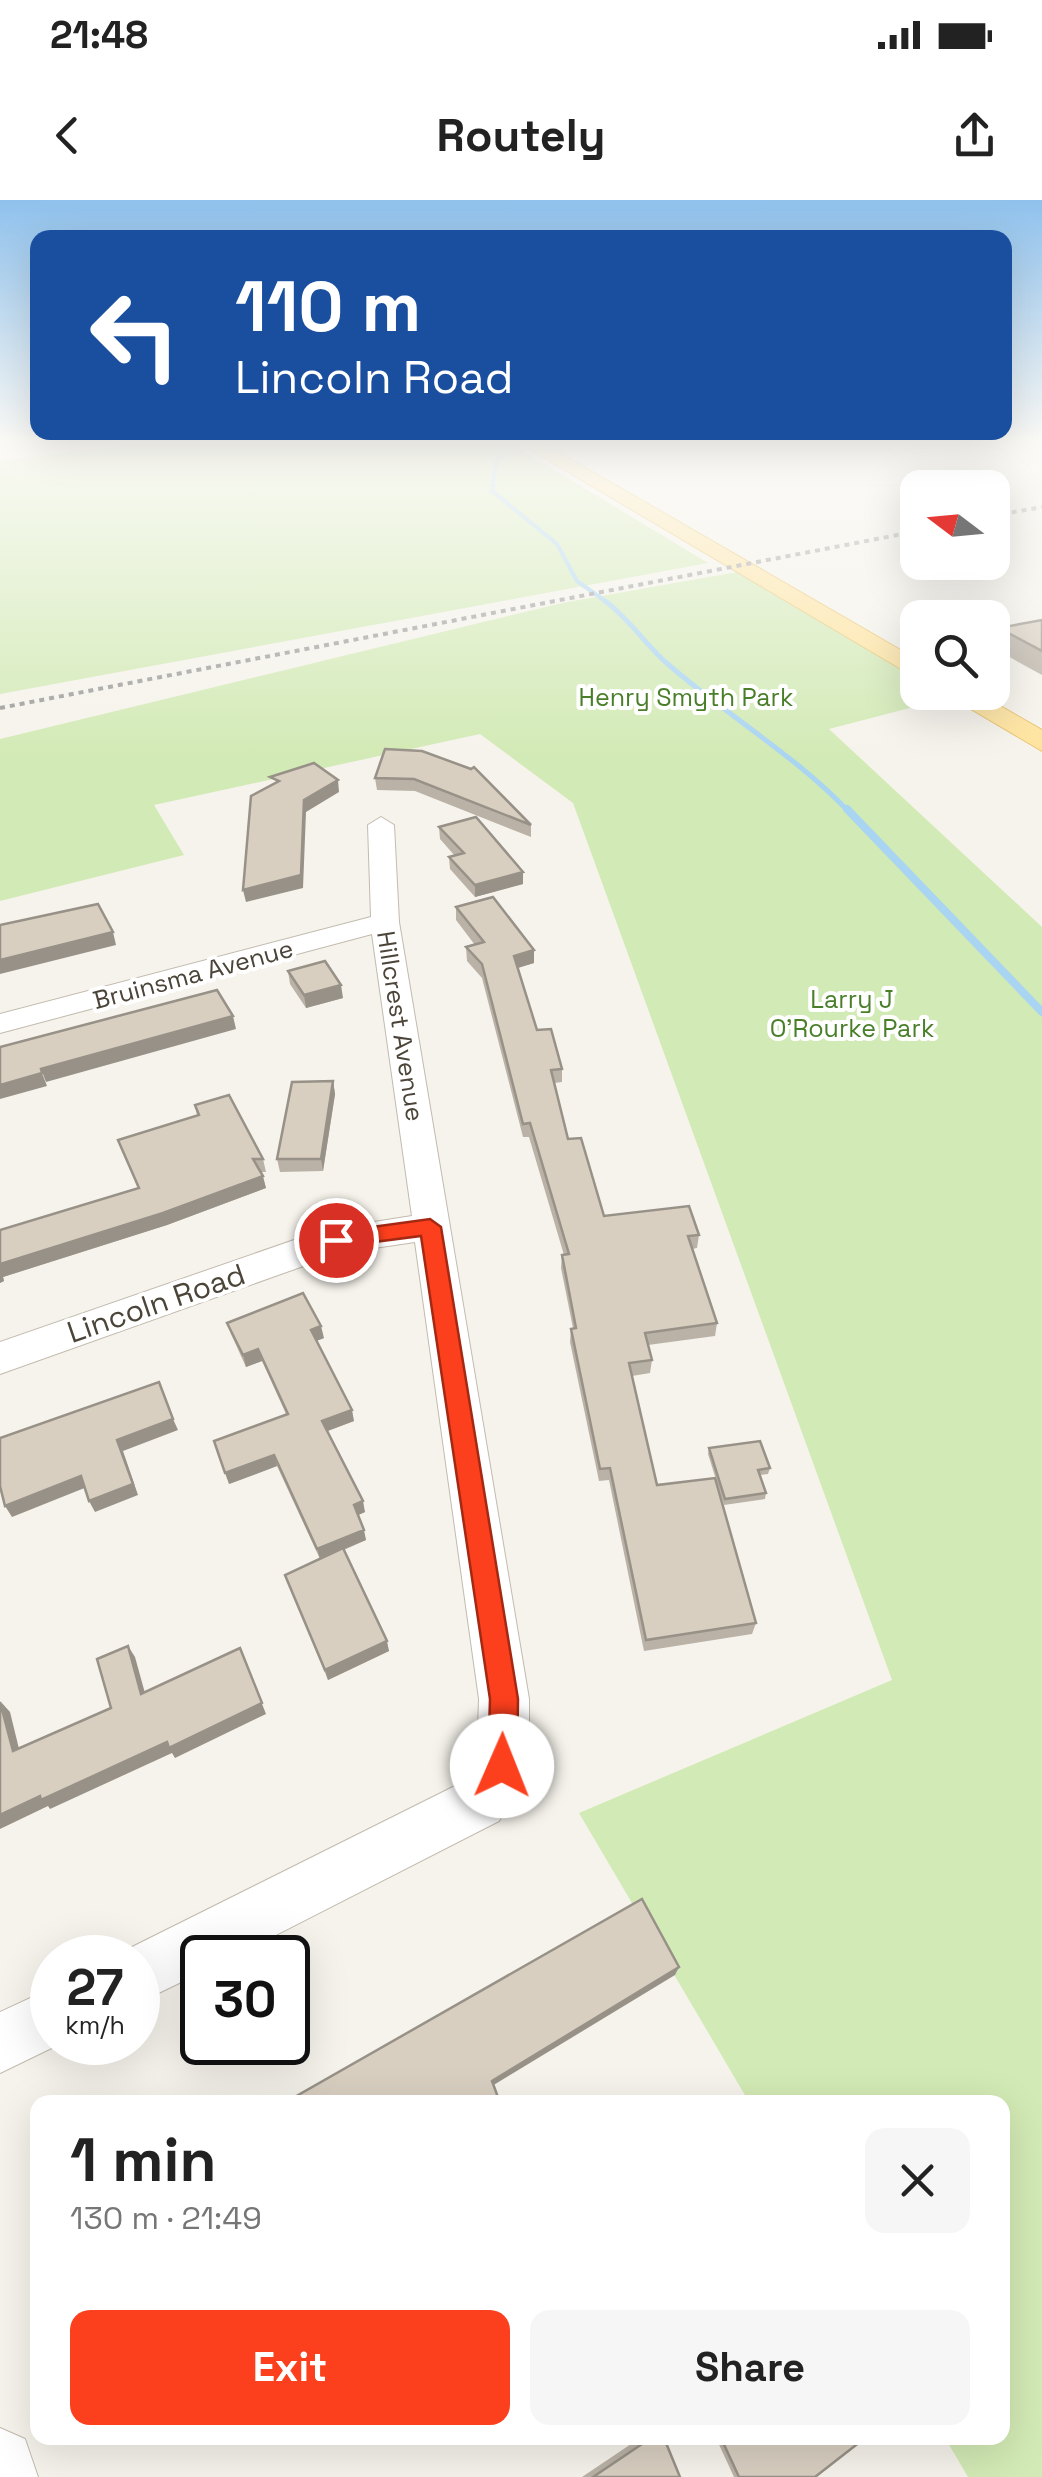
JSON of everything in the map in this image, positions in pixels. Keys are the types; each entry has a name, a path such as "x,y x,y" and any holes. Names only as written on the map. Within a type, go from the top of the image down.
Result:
{"main road":[{"path":"707,547 900,660"},
{"path":"987,710 1042,742"}],"street":[{"name":"Hillcrest Avenue","path":"160,1963 480,1802 502,1766 504,1699 385,922 381,825"},
{"name":"Bruinsma Avenue","path":"0,1024 385,922"},
{"name":"Lincoln Road","path":"0,1358 336,1240 430,1227"},
{"path":"0,2043 30,2028"},
{"path":"0,2464 2,2477"}],"green space":[{"path":"0,547 682,547 708,563 0,694"},
{"name":"Larry J O'Rourke Park","path":"737,572 900,667 902,710 829,729 1042,927 1042,2477 968,2477 949,2445 1010,2445 1010,2095 745,2095 579,1813 892,1680 573,803 480,734 154,805 184,855 0,901 0,739 562,603"}],"building":[{"path":"1042,620 1042,651 1010,634 1010,626"},
{"path":"385,749 422,751 474,767 531,825 414,779 375,778"},
{"path":"314,763 338,780 304,800 301,875 243,890 251,796 279,781 270,777"},
{"path":"476,817 523,872 475,885 449,857 464,853 439,827"},
{"path":"493,897 534,950 514,956 537,1030 551,1029 562,1069 551,1070 568,1139 581,1138 604,1216 689,1206 699,1235 688,1236 717,1323 645,1333 652,1360 629,1363 657,1485 715,1478 756,1623 646,1640 610,1468 600,1469 571,1329 576,1328 562,1255 569,1254 530,1123 523,1124 482,964 466,947 484,942 456,907"},
{"path":"98,904 113,932 0,960 0,925"},
{"path":"325,961 341,985 304,995 288,971"},
{"path":"217,990 233,1016 41,1069 42,1073 0,1085 0,1047"},
{"path":"333,1081 321,1159 277,1159 292,1082"},
{"path":"229,1095 263,1159 253,1159 263,1176 163,1213 0,1264 0,1230 139,1188 118,1140 199,1115 195,1105"},
{"path":"303,1293 321,1326 311,1330 352,1410 322,1421 363,1501 354,1505 364,1530 317,1549 274,1455 225,1473 214,1441 288,1414 258,1349 243,1355 227,1323"},
{"path":"159,1382 173,1419 117,1440 133,1484 89,1501 81,1476 5,1506 0,1486 0,1438"},
{"path":"760,1441 770,1468 758,1470 766,1493 725,1499 709,1448"},
{"path":"343,1548 387,1641 325,1670 285,1575"},
{"path":"128,1646 141,1694 240,1648 262,1703 169,1748 167,1742 0,1815 0,1702 13,1751 111,1708 97,1659"},
{"path":"642,1899 679,1967 492,2081 497,2095 298,2095"},
{"path":"641,2445 667,2445 680,2477 593,2477"},
{"path":"724,2445 856,2445 815,2477 739,2477"}],"waterway":[{"path":"559,547 577,581 608,603"},
{"path":"605,601 670,666 807,773 849,812"},
{"path":"847,809 1042,1012"}],"railway":[{"path":"0,708 834,547"}],"route":[{"path":"336,1240 430,1227 504,1699 502,1766"}],"park label":[{"name":"Henry Smyth Park","path":"686,697"}]}
